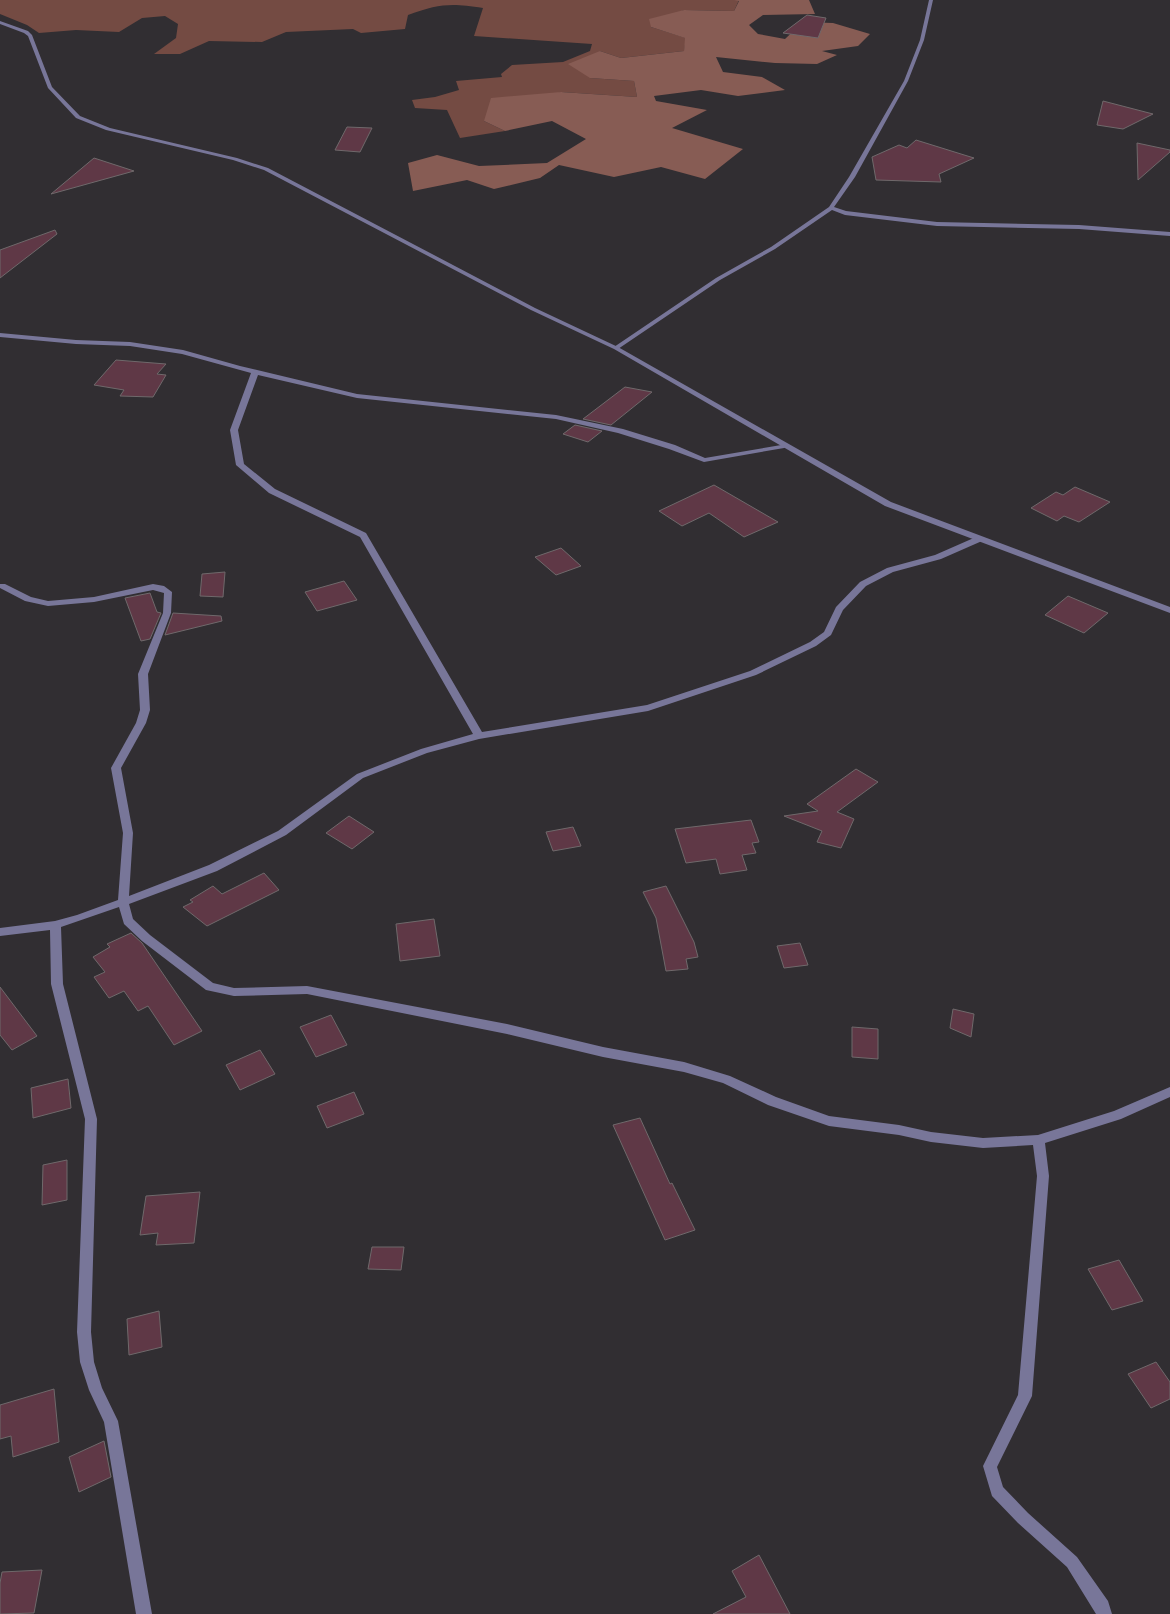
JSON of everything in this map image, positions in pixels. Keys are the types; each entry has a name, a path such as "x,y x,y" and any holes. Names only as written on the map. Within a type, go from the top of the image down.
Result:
{"street":[{"path":"616,348 718,279 773,248 831,208 852,177 906,81 922,40 931,0"},
{"path":"0,22 26,32 30,36 54,95 78,117 108,130 235,159 266,170 533,309 616,348 888,504 1170,610"},
{"path":"831,208 845,213 937,224 1079,227 1170,234"},
{"path":"0,335 76,342 130,344 183,352 255,372 357,396 546,416 584,422 672,447 704,460 784,446"},
{"path":"255,372 234,430 240,465 272,491 363,535 479,736"},
{"path":"0,932 56,925 213,868 282,833 360,776 424,751 479,736 648,708 753,673 813,644 828,633 840,609 863,584 890,570 938,557 980,539"},
{"path":"2,586 27,598 50,605 99,598 153,587 161,588 168,592 167,613 143,674 142,684 145,710 141,723 116,768 128,833 123,901 128,921 146,938 210,987 234,992 307,990 506,1029 603,1052 684,1067 726,1079 772,1101 829,1122 899,1130 931,1137 983,1143 1038,1140 1116,1115 1170,1092"},
{"path":"56,925 57,984 90,1119 84,1332 87,1362 96,1390 111,1421 144,1614"},
{"path":"1038,1140 1043,1176 1025,1396 990,1466 997,1491 1023,1518 1072,1562 1102,1607 1104,1614"}],"shaded area":[{"path":"0,0 739,0 734,11 684,10 651,27 686,38 684,51 621,58 600,51 590,78 634,81 637,97 561,92 484,121 505,131 460,138 447,110 415,108 412,100 435,97 459,90 456,81 502,77 501,74 512,65 563,62 590,51 592,44 474,36 483,8 453,5 428,9 408,15 405,29 361,33 353,29 286,32 262,42 209,41 180,54 154,54 176,38 178,24 165,16 142,18 119,32 76,30 39,33 27,25 0,14"},
{"path":"734,0 809,0 815,14 763,15 749,25 758,34 785,39 803,22 833,23 870,34 858,46 822,51 837,55 817,64 775,63 716,57 723,72 762,77 785,90 738,96 701,90 654,96 656,101 707,110 672,128 743,149 705,179 661,167 614,177 559,165 540,178 494,189 467,180 413,191 408,163 437,155 479,166 547,163 586,139 552,121 505,131 484,121 491,98 561,92 637,97 634,81 590,78 568,64 600,51 621,58 684,51 685,38 651,27 649,19 684,10 734,11 739,1"}],"building":[{"path":"807,15 826,18 818,38 783,33"},
{"path":"1103,101 1153,114 1123,129 1097,125"},
{"path":"347,127 372,128 360,152 335,150"},
{"path":"916,140 974,158 939,174 941,182 876,180 872,157 899,145 907,148"},
{"path":"1137,143 1170,150 1138,180"},
{"path":"94,158 134,171 51,194"},
{"path":"55,230 57,234 0,278 0,250"},
{"path":"116,360 166,364 157,374 166,375 153,397 120,396 124,390 94,385"},
{"path":"625,387 652,392 611,425 583,419"},
{"path":"575,425 602,431 588,442 563,434"},
{"path":"714,485 778,522 744,537 709,513 682,526 659,511"},
{"path":"1075,487 1110,502 1079,522 1064,516 1057,521 1031,508 1056,492 1063,495"},
{"path":"561,548 581,566 556,575 535,557"},
{"path":"225,572 223,597 200,596 202,574"},
{"path":"344,581 357,600 317,611 305,592"},
{"path":"150,593 157,612 161,613 150,639 141,641 125,598"},
{"path":"1068,596 1108,613 1084,633 1045,615"},
{"path":"173,613 221,616 222,621 165,635"},
{"path":"856,769 878,782 837,812 854,819 841,848 817,842 822,831 784,816 818,811 807,804"},
{"path":"349,816 374,832 352,849 326,833"},
{"path":"751,820 759,842 752,843 756,853 742,855 747,870 720,874 716,859 686,863 675,829"},
{"path":"573,827 581,846 553,851 546,832"},
{"path":"264,873 279,890 207,926 183,907 193,902 190,900 213,886 222,894"},
{"path":"666,886 694,942 698,957 686,959 688,969 666,971 656,918 643,892"},
{"path":"434,919 440,956 400,961 396,924"},
{"path":"131,933 142,943 202,1031 174,1045 148,1006 138,1011 124,991 109,998 94,977 105,972 93,957 110,947 107,944"},
{"path":"800,943 808,965 784,968 777,946"},
{"path":"0,987 37,1036 12,1050 0,1035"},
{"path":"953,1009 974,1014 971,1037 950,1028"},
{"path":"331,1015 347,1045 316,1057 300,1027"},
{"path":"852,1027 878,1029 878,1059 852,1057"},
{"path":"260,1050 275,1074 240,1090 226,1065"},
{"path":"68,1079 71,1108 33,1118 31,1088"},
{"path":"354,1092 364,1114 327,1128 317,1106"},
{"path":"640,1118 670,1184 672,1183 695,1230 665,1240 613,1125"},
{"path":"67,1160 67,1200 42,1205 43,1165"},
{"path":"200,1192 194,1243 156,1245 158,1233 140,1235 146,1196"},
{"path":"372,1247 404,1247 401,1270 368,1269"},
{"path":"1119,1260 1143,1301 1112,1310 1088,1269"},
{"path":"159,1311 162,1347 129,1355 127,1319"},
{"path":"1156,1362 1170,1382 1170,1399 1151,1408 1128,1374"},
{"path":"54,1389 59,1442 13,1457 11,1436 0,1439 0,1405"},
{"path":"104,1441 111,1477 79,1492 69,1457"},
{"path":"759,1555 790,1614 713,1614 746,1597 732,1571"},
{"path":"42,1570 34,1613 0,1614 2,1572"}]}
